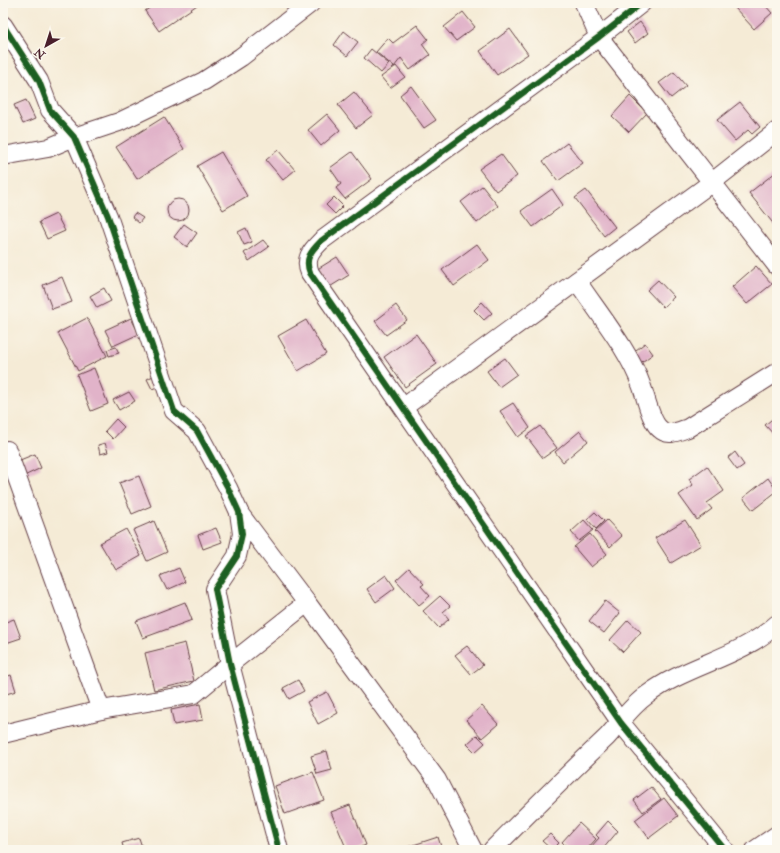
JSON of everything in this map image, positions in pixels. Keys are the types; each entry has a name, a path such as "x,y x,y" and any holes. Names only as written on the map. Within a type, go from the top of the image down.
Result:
{"street":[{"path":"3,156 48,148 74,136 119,122 204,81 241,57 311,3"},
{"path":"584,3 599,37 777,266"},
{"path":"642,3 599,37 321,241 309,254 307,266 310,273 404,407 460,493 621,723 725,850"},
{"path":"3,25 39,81 50,110 74,136 108,216 174,410 197,431 228,488 239,512 437,780 473,850"},
{"path":"404,407 711,183 777,131"},
{"path":"577,281 620,345 641,385 656,426 664,432 676,433 688,428 777,372"},
{"path":"7,450 101,710"},
{"path":"239,512 242,534 237,556 215,589 230,664 279,850"},
{"path":"3,734 101,710 194,694 307,604"},
{"path":"492,850 621,723 646,695 671,680 727,655 768,632 777,624"},
{"path":"755,850 777,835"}],"building":[{"path":"157,3 200,3 159,31 145,11"},
{"path":"741,3 763,3 772,13 754,29 735,8"},
{"path":"463,12 475,27 456,41 444,27"},
{"path":"640,22 648,33 635,43 627,32"},
{"path":"417,25 428,39 422,44 430,55 410,70 401,58 394,67 376,52 388,38 393,43"},
{"path":"510,29 528,54 497,75 480,51"},
{"path":"344,31 358,42 347,56 334,45"},
{"path":"371,49 389,64 381,73 364,58"},
{"path":"396,66 405,77 390,88 381,77"},
{"path":"674,72 686,86 671,98 659,83"},
{"path":"411,86 436,120 424,128 400,95"},
{"path":"354,92 373,115 356,128 338,105"},
{"path":"630,96 647,113 629,132 612,116"},
{"path":"26,100 35,119 23,124 14,105"},
{"path":"740,102 760,127 752,134 748,130 735,141 717,120"},
{"path":"327,114 340,130 321,146 308,130"},
{"path":"164,117 184,149 137,179 116,147"},
{"path":"567,143 583,163 558,181 543,161"},
{"path":"278,150 295,170 283,180 266,160"},
{"path":"221,152 247,196 223,210 197,166"},
{"path":"352,152 372,179 345,199 336,188 341,184 330,168"},
{"path":"501,154 517,176 496,191 479,169"},
{"path":"776,172 777,174 776,227 749,193"},
{"path":"482,186 498,206 477,223 461,202"},
{"path":"552,189 563,205 533,227 521,211"},
{"path":"586,190 615,227 604,236 575,198"},
{"path":"334,197 343,206 335,214 326,205"},
{"path":"178,199 186,202 189,210 186,218 178,221 170,218 167,210 170,202"},
{"path":"135,213 143,218 139,223 132,217"},
{"path":"56,214 65,231 47,239 39,222"},
{"path":"184,224 197,233 187,247 174,237"},
{"path":"246,228 252,242 244,245 238,232"},
{"path":"263,240 269,247 249,261 244,253"},
{"path":"477,244 489,260 454,286 442,270"},
{"path":"337,257 349,275 328,288 316,270"},
{"path":"756,266 772,284 747,304 732,287"},
{"path":"62,277 72,302 52,309 43,285"},
{"path":"658,280 674,297 663,307 647,290"},
{"path":"104,288 111,301 97,308 90,296"},
{"path":"482,302 492,313 484,320 474,310"},
{"path":"396,305 407,320 386,335 375,321"},
{"path":"87,318 107,356 78,371 58,333"},
{"path":"131,318 139,334 113,346 105,330"},
{"path":"306,320 326,354 298,371 278,336"},
{"path":"416,334 437,364 405,387 384,357"},
{"path":"645,343 653,354 639,364 631,354"},
{"path":"116,347 119,353 109,356 107,350"},
{"path":"505,358 517,374 499,387 487,371"},
{"path":"94,368 108,404 91,411 77,375"},
{"path":"157,374 162,385 152,389 147,379"},
{"path":"129,392 135,401 119,410 113,400"},
{"path":"513,403 530,428 518,437 500,411"},
{"path":"777,415 777,438 765,425"},
{"path":"116,419 124,427 113,439 105,431"},
{"path":"540,426 557,448 543,458 526,436"},
{"path":"580,431 588,441 563,462 555,452"},
{"path":"105,443 108,452 100,454 98,445"},
{"path":"735,452 744,465 737,470 728,458"},
{"path":"35,454 41,468 22,477 15,462"},
{"path":"707,466 724,491 707,503 712,509 697,520 679,495 693,485 689,479"},
{"path":"139,476 151,506 132,514 119,483"},
{"path":"768,478 777,491 753,510 743,498"},
{"path":"595,512 604,521 596,529 587,519"},
{"path":"584,520 593,530 579,541 571,532"},
{"path":"607,520 622,536 610,547 595,531"},
{"path":"685,520 701,545 671,563 655,538"},
{"path":"154,521 167,552 147,561 133,530"},
{"path":"216,528 222,542 203,549 198,535"},
{"path":"126,529 141,556 116,570 100,543"},
{"path":"590,534 607,554 591,567 574,547"},
{"path":"179,568 185,582 167,590 160,576"},
{"path":"409,568 424,584 421,586 430,596 419,605 396,580"},
{"path":"386,575 395,588 376,602 367,589"},
{"path":"440,596 450,606 443,612 449,619 439,628 423,611"},
{"path":"605,601 620,613 604,633 589,621"},
{"path":"185,602 192,620 143,638 136,621"},
{"path":"14,619 21,638 3,644 3,623"},
{"path":"628,620 641,632 623,652 610,640"},
{"path":"185,643 194,681 154,690 145,653"},
{"path":"467,646 483,665 471,674 455,655"},
{"path":"11,675 16,691 3,695 3,678"},
{"path":"298,680 304,691 289,699 283,688"},
{"path":"327,692 338,713 318,724 307,702"},
{"path":"200,704 203,720 174,725 171,710"},
{"path":"482,706 498,724 482,738 466,720"},
{"path":"477,735 485,743 475,752 467,744"},
{"path":"327,751 332,770 317,774 311,756"},
{"path":"313,772 324,800 285,814 275,786"},
{"path":"651,787 661,799 643,812 634,800"},
{"path":"664,798 678,816 649,838 635,820"},
{"path":"350,805 366,845 354,850 347,850 331,812"},
{"path":"608,821 618,831 602,850 592,850 590,848 599,838 596,835"},
{"path":"579,823 596,839 586,850 570,850 562,842"},
{"path":"550,834 559,843 552,850 542,841"},
{"path":"438,837 442,850 398,850"},
{"path":"139,838 143,850 124,850 122,843"}],"cycle path":[{"path":"642,3 599,37 321,241 314,248 308,259 308,268 621,723 725,850"},
{"path":"3,25 39,81 50,110 74,137 108,216 174,411 197,431 228,488 239,512 242,534 237,556 215,589 230,664 279,850"}]}
